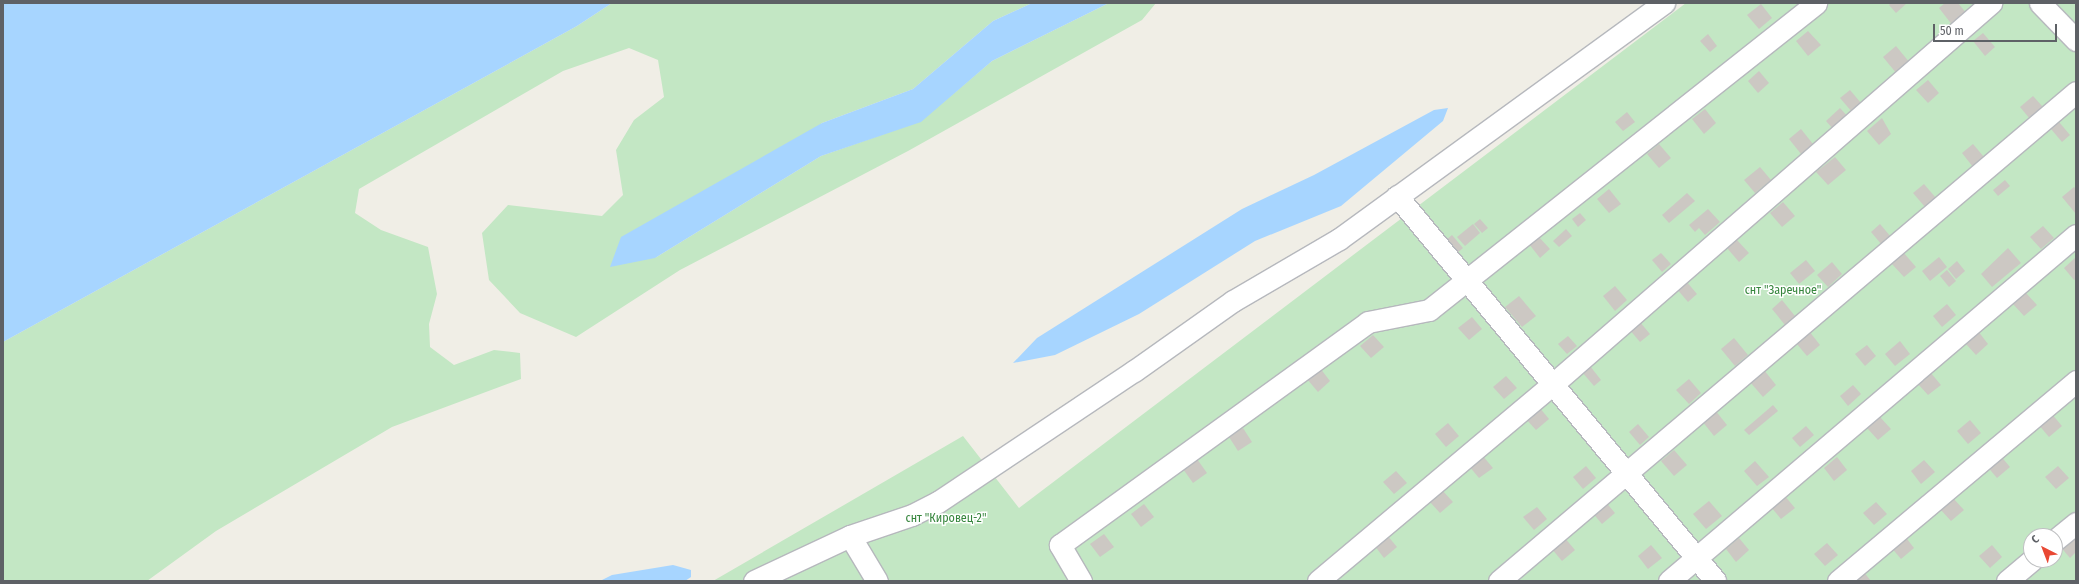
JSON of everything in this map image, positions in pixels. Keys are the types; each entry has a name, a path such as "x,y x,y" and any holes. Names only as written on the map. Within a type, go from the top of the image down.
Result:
{"street":[{"path":"754,581 850,536 912,515 938,502 1134,371 1233,301 1339,239 1664,3"},
{"path":"1081,581 1060,545 1368,322 1429,310 1542,222 1816,3"},
{"path":"1318,581 1553,384 1991,3"},
{"path":"2040,3 2076,40"},
{"path":"1500,581 2076,92"},
{"path":"1397,196 1716,581"},
{"path":"1669,581 2076,235"},
{"path":"1838,581 2076,381"},
{"path":"2063,534 2076,523"},
{"path":"850,536 877,581"},
{"path":"2007,581 2023,568"}],"green space":[{"path":"612,3 1032,3 993,21 913,89 822,123 655,258 821,156 921,121 992,61 1109,3 1156,3 1142,20 908,151 680,270 576,337 520,313 489,280 482,233 508,205 602,216 623,195 616,150 634,120 664,97 658,60 629,48 563,71 359,189 355,213 381,230 428,247 437,294 429,324 430,347 454,365 494,350 520,353 521,379 392,427 216,531 147,581 3,581 3,342 577,26"},
{"name":"снт \"Заречное\"","path":"1686,3 2076,3 2076,581 713,581 963,436 1019,508"}],"water":[{"path":"3,3 612,3 577,26 3,342"},
{"path":"1032,3 1109,3 992,61 921,122 821,156 655,258 610,267 621,237 822,123 913,89 993,21"},
{"path":"1448,108 1443,121 1341,206 1255,241 1139,314 1055,355 1013,363 1037,338 1242,209 1314,175 1434,110"},
{"path":"673,565 691,570 691,577 685,581 600,581 612,575"}],"building":[{"path":"1891,3 1907,3 1896,13 1889,5"},
{"path":"1945,3 1958,3 1967,14 1953,26 1939,8"},
{"path":"1761,4 1772,18 1759,29 1747,15"},
{"path":"1808,31 1821,45 1808,56 1796,41"},
{"path":"1983,33 1995,47 1985,56 1973,41"},
{"path":"1708,34 1717,46 1710,52 1700,41"},
{"path":"1896,46 1910,63 1897,74 1883,57"},
{"path":"1759,71 1769,83 1758,93 1748,81"},
{"path":"1928,80 1939,93 1928,103 1916,90"},
{"path":"1850,90 1861,103 1852,112 1840,98"},
{"path":"2033,96 2043,107 2030,119 2020,107"},
{"path":"1840,108 1849,118 1834,130 1826,121"},
{"path":"1705,109 1716,123 1704,134 1692,119"},
{"path":"1627,112 1635,122 1623,131 1615,122"},
{"path":"1882,118 1891,134 1879,145 1867,131"},
{"path":"2059,122 2070,135 2062,142 2051,129"},
{"path":"1801,129 1813,144 1801,154 1789,139"},
{"path":"1659,144 1671,158 1659,168 1647,154"},
{"path":"1973,144 1984,157 1973,167 1962,153"},
{"path":"1835,157 1846,170 1828,185 1816,172"},
{"path":"1760,167 1771,180 1755,193 1744,180"},
{"path":"2005,180 2010,186 1998,196 1993,190"},
{"path":"1924,184 1936,198 1925,207 1913,193"},
{"path":"2074,187 2076,189 2076,214 2062,197"},
{"path":"1609,189 1621,204 1609,213 1597,199"},
{"path":"1687,193 1695,201 1669,223 1662,215"},
{"path":"1783,202 1795,216 1782,227 1770,213"},
{"path":"1708,209 1720,222 1705,235 1699,228 1695,232 1689,225"},
{"path":"1580,213 1586,220 1578,227 1572,219"},
{"path":"1480,219 1488,228 1482,233 1474,224"},
{"path":"1473,224 1480,233 1465,246 1457,237"},
{"path":"1880,224 1891,237 1882,245 1871,232"},
{"path":"2043,226 2054,238 2041,249 2030,237"},
{"path":"1566,229 1572,236 1559,247 1553,241"},
{"path":"1452,235 1463,248 1456,254 1445,241"},
{"path":"1538,236 1550,249 1540,258 1529,244"},
{"path":"1737,240 1749,253 1739,262 1727,248"},
{"path":"2008,248 2021,263 1992,287 1981,274"},
{"path":"1903,252 1916,267 1904,277 1891,263"},
{"path":"1661,253 1671,264 1662,272 1652,260"},
{"path":"1939,257 1947,267 1930,281 1922,271"},
{"path":"2076,257 2076,279 2074,280 2064,268"},
{"path":"1806,260 1815,271 1799,284 1790,273"},
{"path":"1957,261 1965,271 1956,279 1948,269"},
{"path":"1832,262 1842,274 1828,287 1817,275"},
{"path":"1947,270 1956,281 1949,287 1940,276"},
{"path":"1686,281 1697,294 1688,302 1676,288"},
{"path":"1615,286 1627,300 1615,311 1603,296"},
{"path":"2026,293 2037,305 2024,316 2013,304"},
{"path":"1519,296 1536,316 1522,327 1505,307"},
{"path":"1782,300 1795,316 1785,325 1772,309"},
{"path":"1947,304 1956,315 1942,327 1933,316"},
{"path":"1472,317 1482,329 1469,340 1458,328"},
{"path":"1639,321 1650,334 1640,342 1629,329"},
{"path":"1809,331 1820,345 1807,356 1796,343"},
{"path":"1978,331 1988,344 1976,355 1965,343"},
{"path":"1373,335 1384,347 1371,358 1360,346"},
{"path":"1568,336 1577,346 1567,354 1558,344"},
{"path":"1734,338 1748,355 1735,366 1721,349"},
{"path":"1900,341 1910,354 1895,366 1885,354"},
{"path":"1867,345 1876,356 1865,366 1855,354"},
{"path":"1590,366 1601,380 1594,386 1582,372"},
{"path":"1320,368 1330,381 1318,392 1307,379"},
{"path":"1764,370 1776,385 1763,397 1750,382"},
{"path":"1930,372 1941,385 1928,395 1917,383"},
{"path":"1506,376 1517,388 1504,399 1493,387"},
{"path":"1689,379 1701,393 1689,404 1676,390"},
{"path":"1853,385 1861,394 1848,406 1840,396"},
{"path":"1773,405 1778,411 1749,435 1744,430"},
{"path":"1539,407 1549,419 1536,430 1525,418"},
{"path":"1715,410 1727,425 1714,436 1702,421"},
{"path":"2051,413 2062,426 2049,437 2038,424"},
{"path":"1880,417 1891,429 1878,440 1867,428"},
{"path":"1970,420 1981,433 1968,444 1957,431"},
{"path":"1448,423 1459,436 1446,447 1435,434"},
{"path":"1638,424 1649,437 1640,445 1629,432"},
{"path":"1806,426 1814,435 1800,447 1792,438"},
{"path":"1243,428 1252,442 1238,451 1229,437"},
{"path":"1674,450 1687,465 1674,476 1661,461"},
{"path":"1999,454 2010,467 1997,478 1986,465"},
{"path":"1482,455 1493,468 1479,478 1469,466"},
{"path":"1837,457 1847,470 1834,481 1824,468"},
{"path":"1197,459 1207,473 1193,483 1183,469"},
{"path":"1924,460 1935,472 1921,484 1911,471"},
{"path":"1755,461 1769,477 1757,486 1744,471"},
{"path":"1586,466 1596,478 1583,489 1573,477"},
{"path":"2058,466 2069,478 2056,489 2045,477"},
{"path":"1396,471 1407,483 1394,494 1383,482"},
{"path":"1442,490 1453,502 1440,513 1429,501"},
{"path":"1784,495 1795,508 1781,519 1771,507"},
{"path":"1953,498 1964,510 1951,521 1940,509"},
{"path":"1604,500 1615,513 1602,524 1591,511"},
{"path":"1709,501 1722,516 1706,529 1693,514"},
{"path":"1876,502 1887,514 1874,525 1863,513"},
{"path":"1144,504 1154,517 1141,527 1131,514"},
{"path":"1537,507 1547,519 1534,530 1523,517"},
{"path":"1104,534 1114,547 1100,557 1090,544"},
{"path":"2072,534 2076,538 2076,552 2070,558 2063,550 2063,542"},
{"path":"1387,535 1397,547 1384,558 1374,545"},
{"path":"1904,535 1914,548 1901,559 1890,546"},
{"path":"1564,537 1575,550 1562,561 1551,548"},
{"path":"1739,538 1749,550 1736,562 1726,549"},
{"path":"1827,543 1838,555 1825,566 1814,554"},
{"path":"1651,545 1662,558 1648,569 1638,556"},
{"path":"1992,545 2002,557 1990,568 1979,556"},
{"path":"1863,571 1871,581 1851,581"}],"park label":[{"name":"снт \"Кировец-2\"","path":"946,519"}]}
